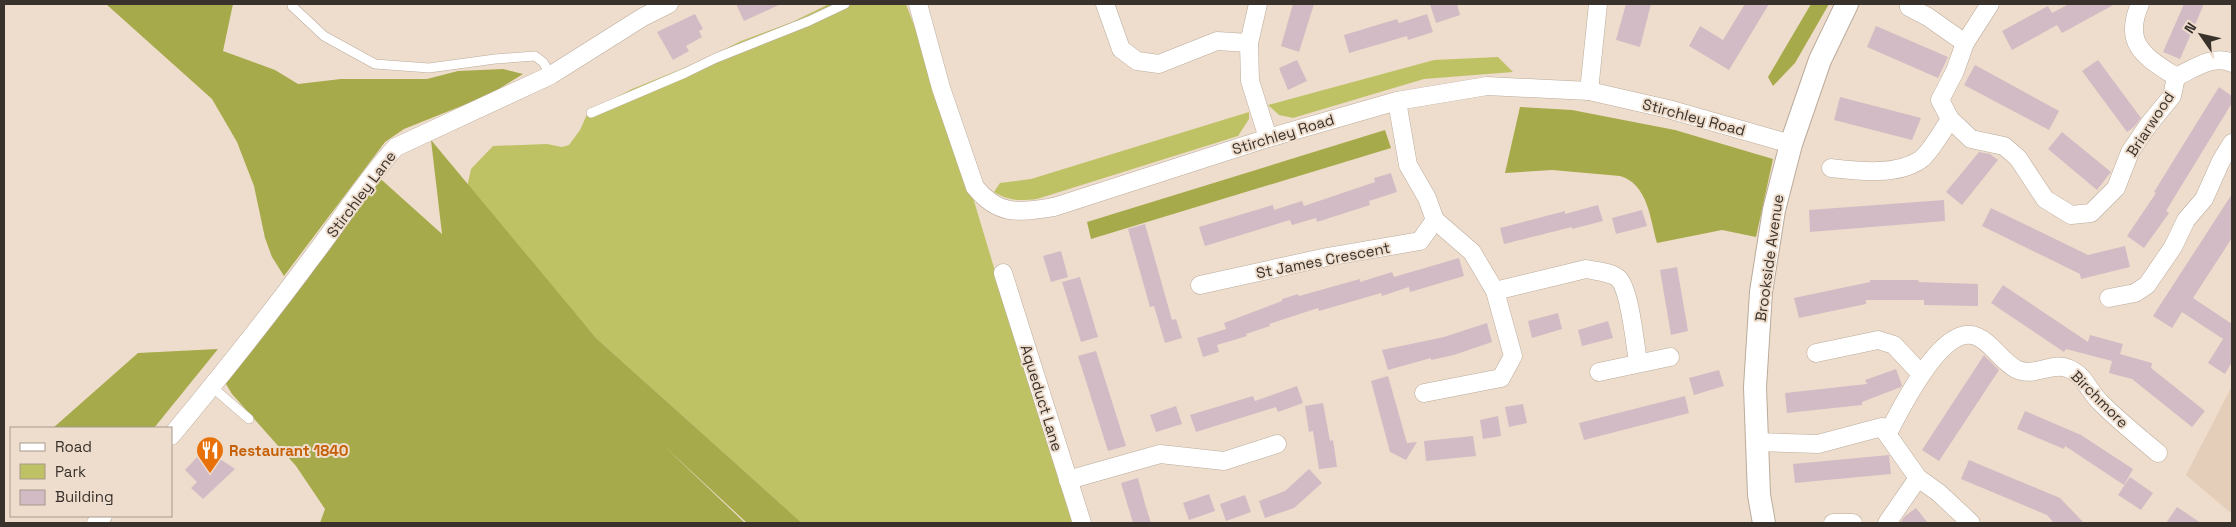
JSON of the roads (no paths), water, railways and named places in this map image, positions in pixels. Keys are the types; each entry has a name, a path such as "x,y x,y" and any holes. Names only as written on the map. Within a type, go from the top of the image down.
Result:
{"street":[{"name":"Stirchley Lane","path":"172,435 212,387 312,257 380,163 396,147 551,75 643,17 669,4"},
{"name":"Stirchley Road","path":"918,4 941,88 975,187 984,199 1002,209 1020,212 1054,207 1268,138 1397,101 1486,86 1589,91 1668,109 1791,144"},
{"path":"1105,4 1120,49 1137,61 1159,64 1217,41 1249,42"},
{"path":"1258,4 1249,42 1250,81 1268,138"},
{"path":"1589,91 1598,4"},
{"name":"Brookside Avenue","path":"1764,523 1759,495 1755,387 1761,292 1774,210 1791,144 1820,60 1847,4"},
{"name":"Briarwood","path":"1990,4 1965,43 1955,71 1940,100 1950,119 1971,140 2004,146 2018,158 2045,199 2071,214 2091,213 2116,188 2130,152 2149,124 2172,96 2176,77 2145,57 2134,36 2136,13 2140,4"},
{"path":"1910,7 1965,43"},
{"path":"2176,77 2207,62 2225,59 2232,63"},
{"path":"1397,101 1408,165 1427,198 1435,220 1472,252 1495,291 1512,356 1501,378 1424,394"},
{"path":"1831,168 1862,171 1902,168 1921,159 1950,119"},
{"path":"2109,298 2135,293 2147,285 2173,247 2186,220 2204,199 2221,161 2232,143"},
{"name":"St James Crescent","path":"1200,285 1327,257 1420,241 1435,220"},
{"path":"1495,291 1586,269 1618,278 1626,290 1638,362"},
{"name":"Aqueduct Lane","path":"1002,273 1082,523"},
{"name":"Birchmore","path":"1888,433 1921,374 1947,343 1967,334 1977,336 2017,370 2042,371 2057,366 2077,372 2101,403 2158,453"},
{"path":"1816,353 1878,340 1894,345 1921,374"},
{"path":"1599,372 1638,362 1670,357"},
{"path":"1758,442 1818,444 1882,427 1918,478 1939,493 1971,523"},
{"path":"1068,480 1160,454 1224,461 1277,444"},
{"path":"1886,523 1918,478"},
{"path":"1833,523 1853,523"}],"lane":[{"path":"591,114 716,58 809,21 845,4"},
{"path":"292,6 324,36 375,64 429,68 495,58 535,56 543,62 551,75"},
{"path":"212,387 248,419"}],"place":[{"name":"Restaurant 1840","path":"210,474"}]}
